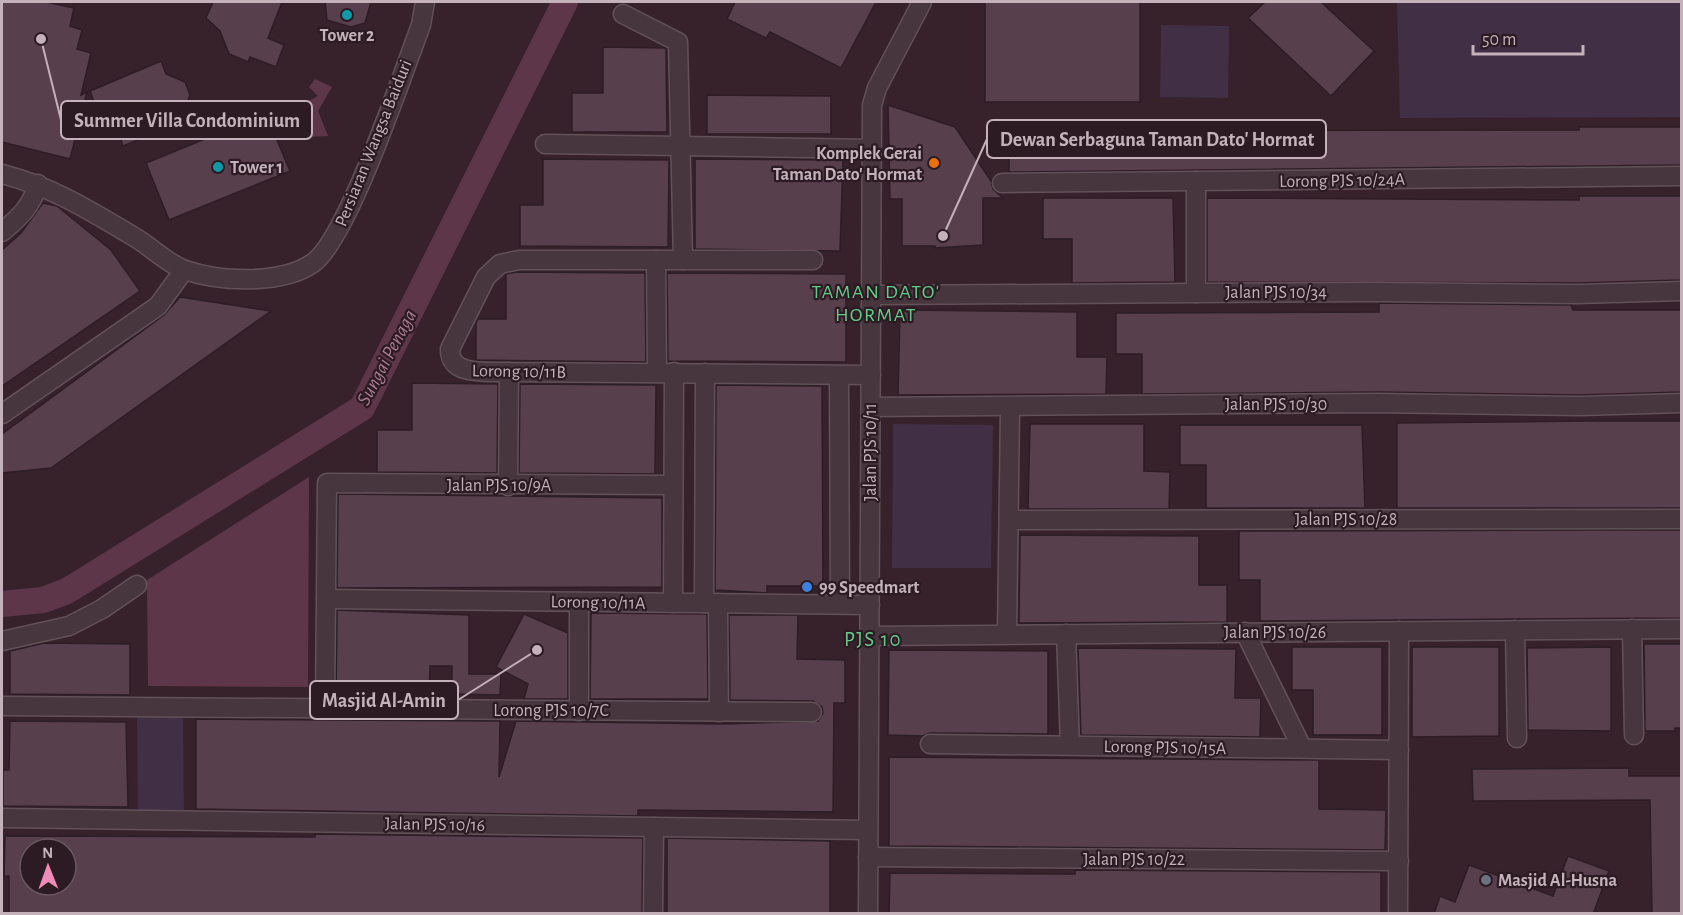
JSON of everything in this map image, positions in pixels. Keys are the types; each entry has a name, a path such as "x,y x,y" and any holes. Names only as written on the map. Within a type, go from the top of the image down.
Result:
{"street":[{"name":"Persiaran Wangsa Baiduri","path":"2,174 38,184 73,200 184,270 239,279 276,278 297,272 315,262 336,235 370,159 420,25 425,2"},
{"name":"Jalan PJS 10/11","path":"868,914 872,149 875,97 921,2"},
{"path":"623,14 678,42 683,260"},
{"path":"545,144 872,149"},
{"name":"Lorong PJS 10/24A","path":"1002,183 1682,176"},
{"path":"1196,181 1196,293"},
{"path":"2,232 25,213 38,184"},
{"name":"Lorong 10/11B","path":"813,260 519,260 500,264 486,277 450,349 450,358 454,365 463,369 509,372 871,375"},
{"path":"656,260 666,372 672,485 673,603"},
{"path":"2,414 158,306 184,270"},
{"name":"Jalan PJS 10/34","path":"871,295 1577,294 1682,291"},
{"path":"508,486 509,372"},
{"path":"705,373 711,603 719,712"},
{"path":"840,375 840,604"},
{"name":"Jalan PJS 10/30","path":"871,408 1366,404 1580,406 1682,403"},
{"path":"1007,634 1010,408"},
{"name":"Jalan PJS 10/9A","path":"326,599 327,483 508,486 672,485"},
{"name":"Jalan PJS 10/28","path":"1010,520 1682,519"},
{"path":"2,641 69,626 102,609 137,585"},
{"path":"325,709 326,599"},
{"name":"Lorong 10/11A","path":"326,599 870,605"},
{"path":"579,602 579,711"},
{"path":"1632,629 1634,735"},
{"name":"Jalan PJS 10/26","path":"869,636 1682,629"},
{"path":"1515,630 1517,738"},
{"path":"1398,914 1399,631"},
{"path":"1245,632 1302,748"},
{"path":"1066,634 1070,745"},
{"name":"Lorong PJS 10/7C","path":"2,706 812,712"},
{"name":"Lorong PJS 10/15A","path":"930,744 1399,750"},
{"name":"Jalan PJS 10/16","path":"2,818 868,830"},
{"path":"653,914 654,827"},
{"name":"Jalan PJS 10/22","path":"868,857 1399,861"}],"shaded area":[{"path":"1397,2 1681,2 1681,117 1400,118"},
{"path":"1161,25 1229,26 1228,98 1160,97"},
{"path":"315,79 332,87 318,111 328,136 306,137 293,109 318,96 309,87"},
{"path":"893,424 993,425 991,568 892,568"},
{"path":"309,477 308,687 148,686 147,580"},
{"path":"183,712 184,816 138,816 137,713"}],"building":[{"path":"2,2 46,2 74,8 70,26 82,30 77,49 91,53 81,95 87,92 70,159 2,142"},
{"path":"213,2 282,2 268,38 284,45 276,67 250,57 248,62 229,54 220,31 206,18"},
{"name":"Tower 2","path":"325,2 371,2 365,23 351,27 327,20"},
{"path":"735,2 876,2 841,68 770,32 766,38 727,19"},
{"path":"985,2 1140,2 1140,102 985,102"},
{"path":"1265,2 1321,2 1374,51 1331,96 1248,18"},
{"path":"603,47 666,48 667,132 572,132 572,93 603,93"},
{"path":"161,61 166,74 185,82 190,95 187,103 193,118 123,146 116,127 105,131 90,91"},
{"path":"707,95 831,96 831,134 707,134"},
{"name":"Komplek Gerai Taman Dato' Hormat","path":"888,105 955,127 991,181 993,189 1003,198 983,198 983,245 935,248 935,246 902,246 902,199 890,199"},
{"name":"Tower 1","path":"266,114 290,171 169,220 146,163"},
{"path":"1579,127 1682,127 1682,165 1009,172 1009,131 1579,130"},
{"path":"543,159 669,160 668,247 520,246 520,205 543,205"},
{"path":"695,159 843,160 840,251 695,249"},
{"path":"1579,196 1682,196 1682,280 1577,283 1207,282 1207,198 1579,200"},
{"path":"1043,198 1173,198 1175,282 1072,283 1072,239 1043,239"},
{"path":"43,203 57,206 111,250 140,291 2,386 2,250 21,233"},
{"path":"516,272 645,273 646,362 476,360 476,323 478,319 506,319 506,274"},
{"path":"667,273 846,274 846,362 668,361"},
{"path":"180,297 271,311 51,468 2,473 2,434 164,315"},
{"path":"1379,303 1571,305 1573,310 1682,310 1682,392 1580,395 1378,392 1142,394 1142,354 1116,354 1116,313 1379,312"},
{"path":"900,310 1077,312 1077,357 1107,357 1106,394 898,395"},
{"path":"412,383 498,384 497,473 377,472 377,430 412,430"},
{"path":"520,384 656,385 655,474 519,473"},
{"path":"716,385 822,386 823,586 767,586 767,593 715,590"},
{"path":"1682,421 1682,508 1397,508 1397,423"},
{"path":"1030,424 1144,424 1144,471 1170,472 1169,509 1028,509"},
{"path":"1180,425 1362,425 1365,508 1206,508 1206,465 1180,465"},
{"path":"338,494 662,498 662,587 337,588"},
{"path":"1682,530 1682,618 1260,621 1260,580 1239,580 1239,531"},
{"path":"1020,535 1199,536 1199,585 1227,585 1227,622 1019,623"},
{"path":"337,610 469,615 469,674 501,674 500,695 452,694 452,666 430,666 429,698 336,697"},
{"path":"591,613 707,614 708,699 590,699"},
{"path":"524,614 568,633 568,699 524,699 528,684 496,667"},
{"path":"729,615 798,615 797,659 845,660 845,703 834,703 833,812 638,810 638,816 196,809 196,719 500,721 499,777 516,721 722,724 818,721 823,713 822,707 813,701 730,700"},
{"path":"44,643 130,644 130,695 10,694 10,651"},
{"path":"1644,644 1682,644 1682,728 1675,728 1675,731 1645,731"},
{"path":"1292,647 1382,647 1382,735 1313,735 1313,690 1292,690"},
{"path":"1412,647 1499,647 1499,736 1412,737"},
{"path":"1611,647 1611,731 1528,730 1527,648"},
{"path":"1078,648 1236,649 1235,698 1261,698 1260,737 1081,735"},
{"path":"889,650 1048,651 1048,734 888,735"},
{"path":"10,721 126,722 128,807 3,806 3,770 9,770"},
{"path":"889,757 1319,760 1319,809 1386,810 1385,850 889,846"},
{"path":"1629,768 1629,776 1682,776 1682,914 1652,914 1650,800 1473,801 1472,769"},
{"path":"315,834 643,838 642,914 9,914 9,876 4,876 5,836 315,837"},
{"path":"667,838 830,841 830,914 667,914"},
{"path":"1568,856 1609,871 1593,914 1434,914 1440,896 1455,902 1469,865 1553,896"},
{"path":"1075,870 1381,872 1381,914 889,914 890,873 1075,874"}],"waterway":[{"name":"Sungai Penaga","path":"2,604 43,600 67,591 362,408 565,2"}],"place":[{"name":"Tower 2","path":"347,15"},
{"name":"Summer Villa Condominium","path":"41,39"},
{"name":"Komplek Gerai Taman Dato' Hormat","path":"934,163"},
{"name":"Tower 1","path":"218,167"},
{"name":"Dewan Serbaguna Taman Dato' Hormat","path":"943,236"},
{"name":"99 Speedmart","path":"807,587"},
{"name":"Masjid Al-Amin","path":"537,650"},
{"name":"Masjid Al-Husna","path":"1486,880"}],"district":[{"name":"TAMAN DATO' HORMAT","path":"876,302"},
{"name":"PJS 10","path":"873,639"}]}
